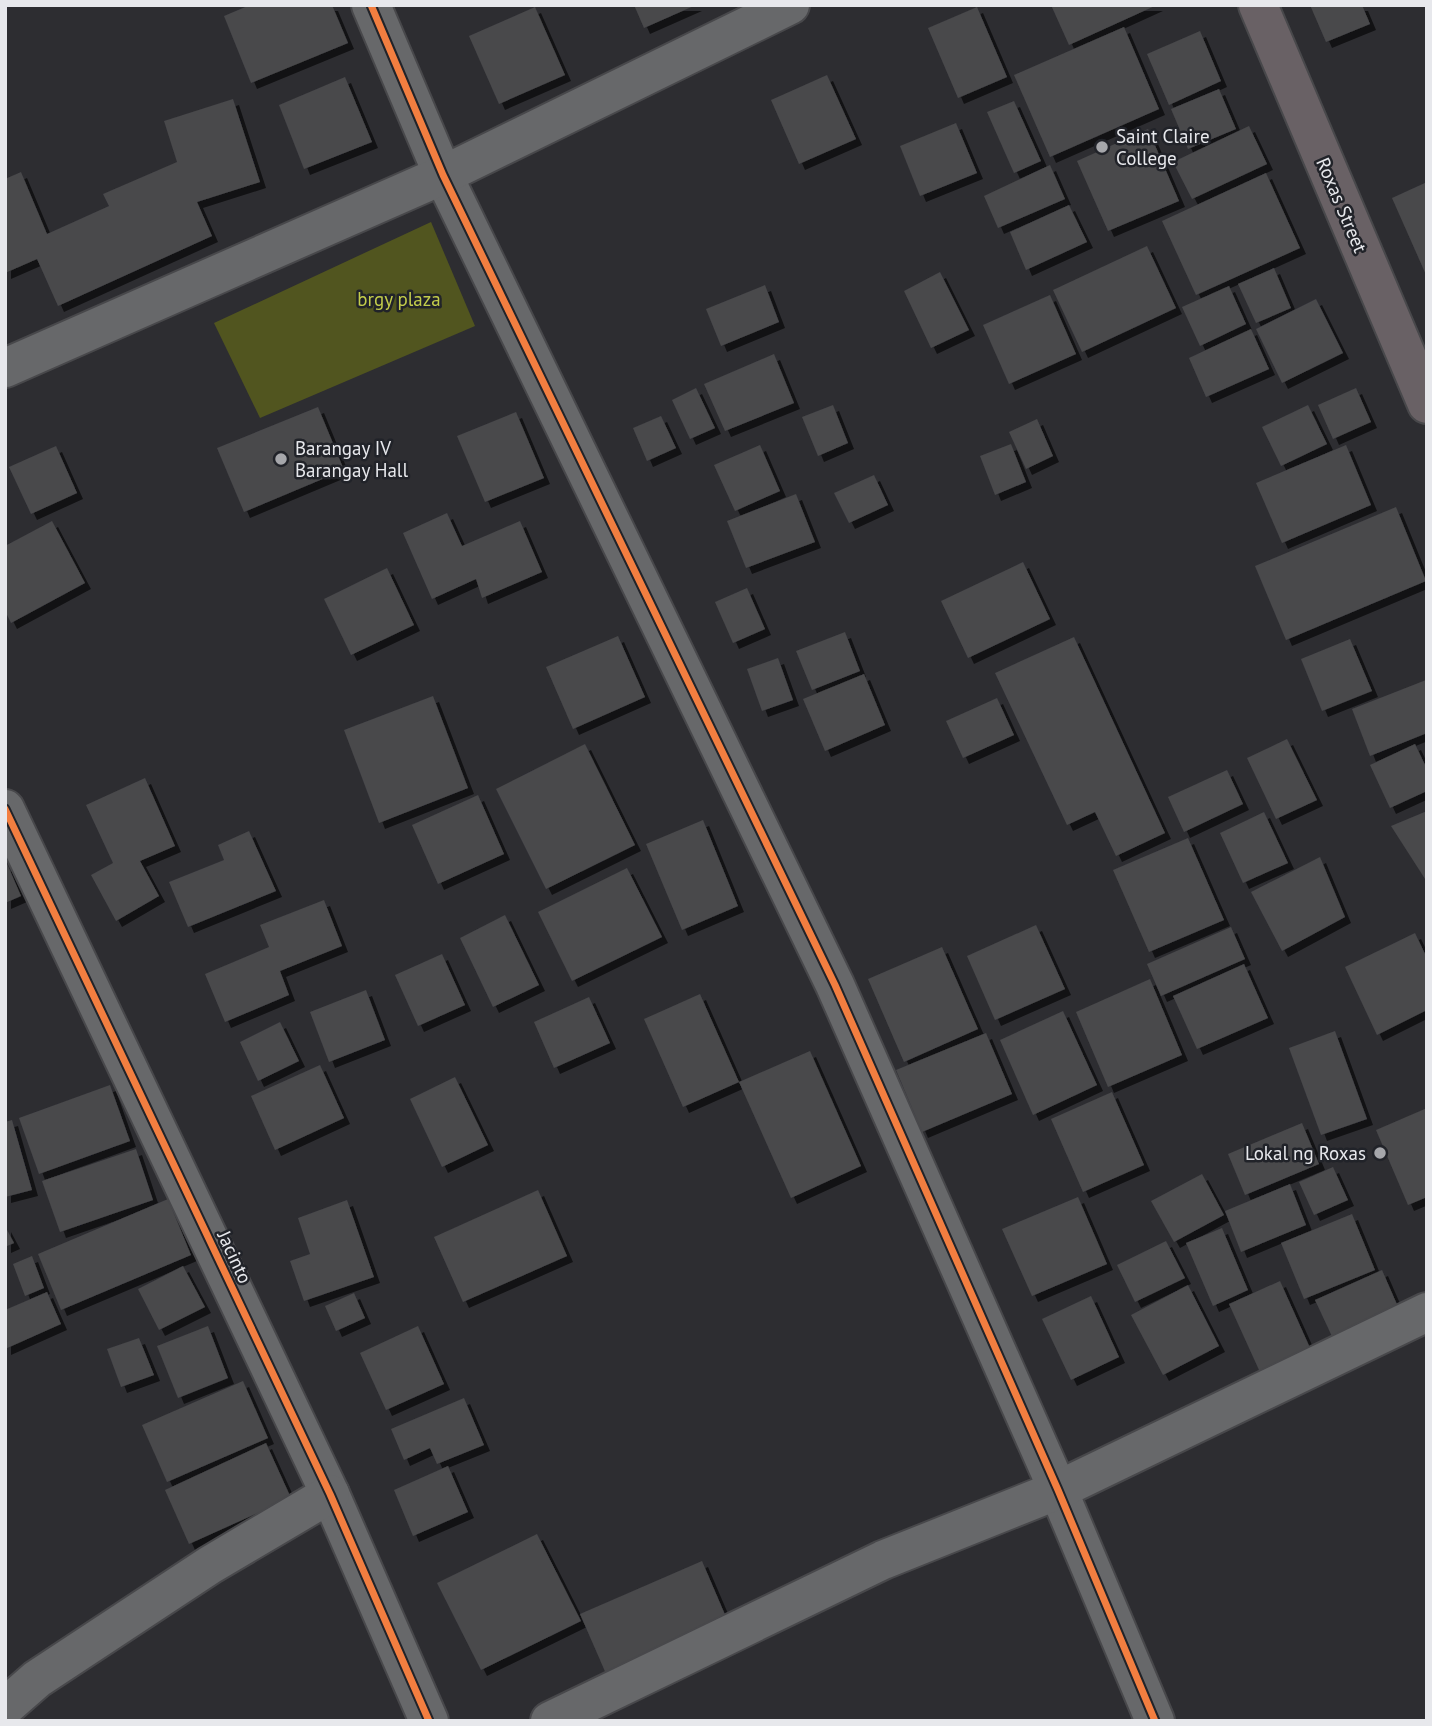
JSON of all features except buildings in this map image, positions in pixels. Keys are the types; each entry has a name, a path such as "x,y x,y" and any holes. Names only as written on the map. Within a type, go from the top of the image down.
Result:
{"main road":[{"name":"Roxas Street","path":"1258,5 1425,395"}],"street":[{"path":"371,5 443,176 835,985 1058,1490 1156,1721"},
{"path":"5,368 443,176 790,5"},
{"name":"Jacinto","path":"5,809 330,1494 429,1721"},
{"path":"550,1721 883,1560 1058,1490 1427,1312"},
{"path":"5,1707 37,1679 176,1588 330,1494"}],"green space":[{"name":"brgy plaza","path":"431,222 475,326 260,418 214,323"}],"cycle path":[{"path":"371,5 443,175 835,985 1058,1490 1155,1721"},
{"path":"5,809 330,1494 429,1721"}],"place":[{"name":"Saint Claire College","path":"1102,147"},
{"name":"Barangay IV Barangay Hall","path":"281,459"},
{"name":"Lokal ng Roxas","path":"1380,1153"}]}
